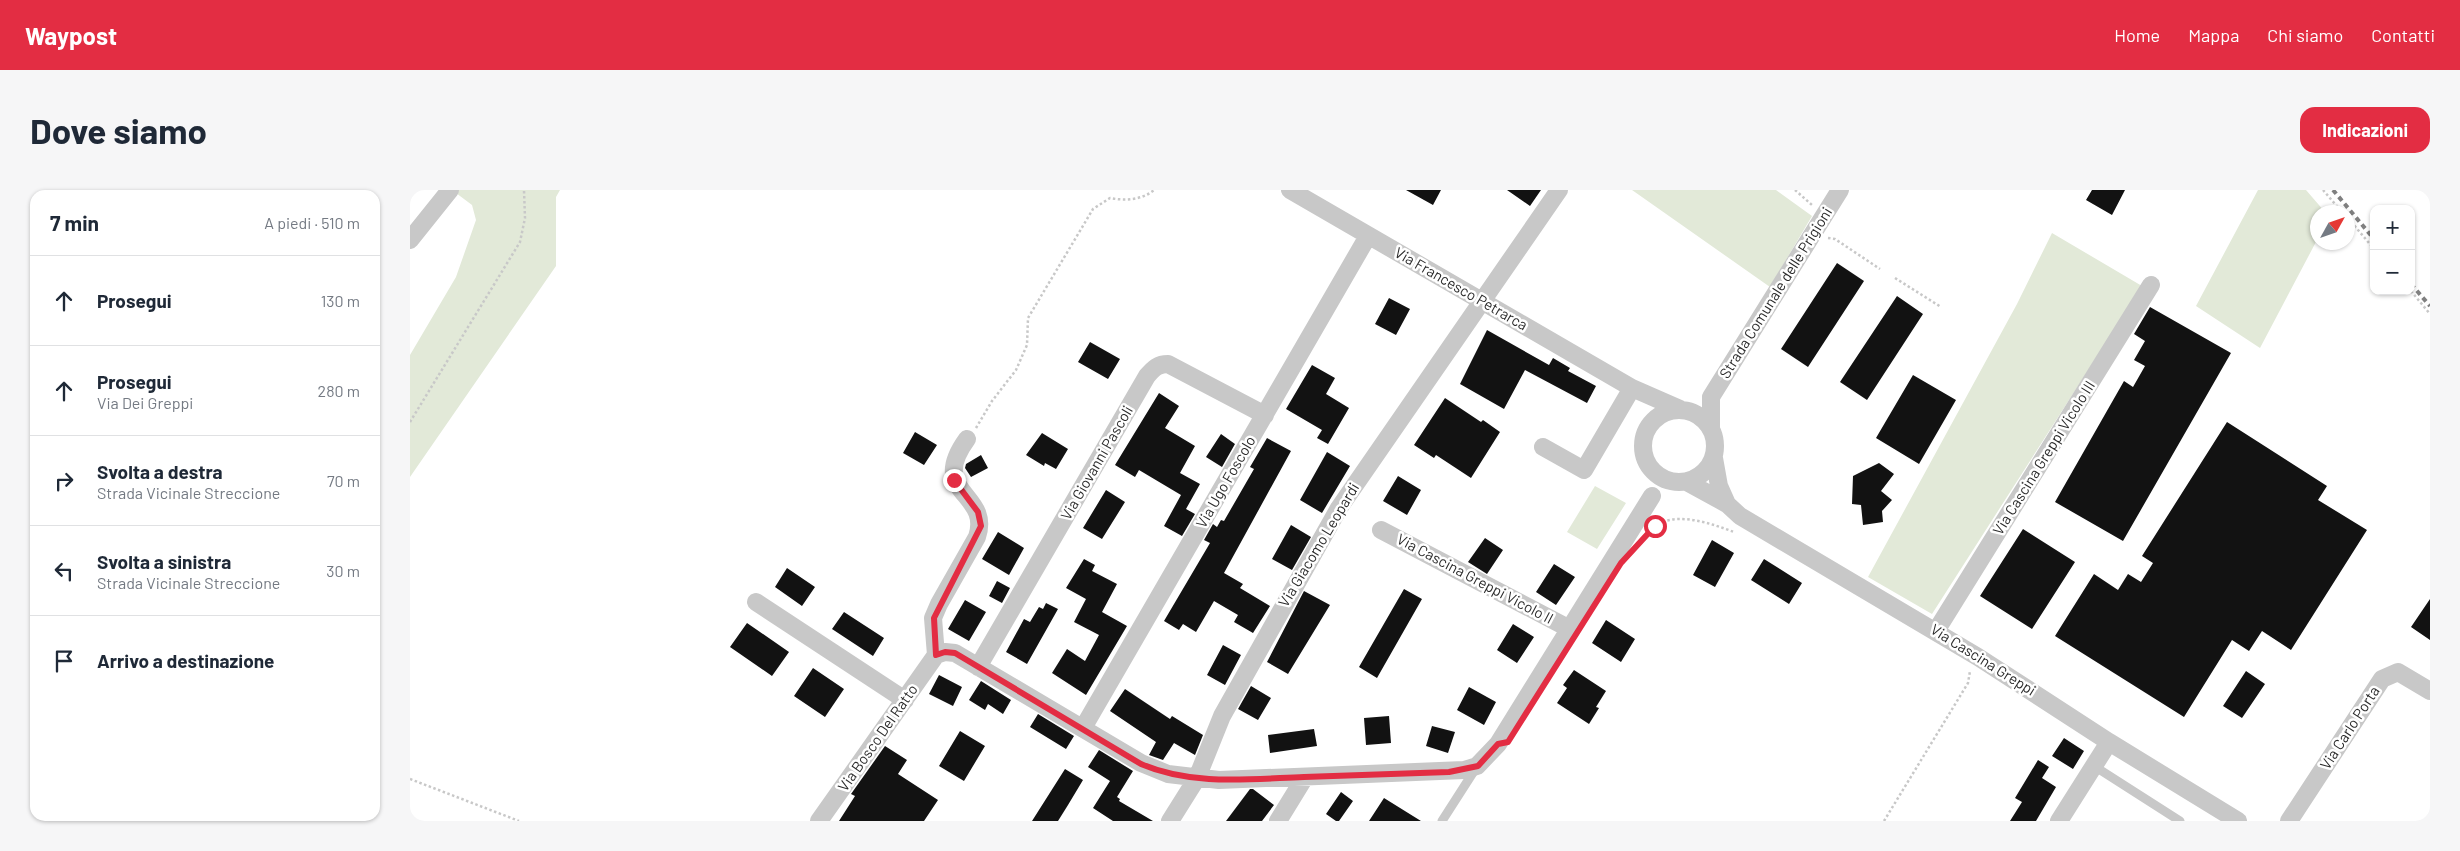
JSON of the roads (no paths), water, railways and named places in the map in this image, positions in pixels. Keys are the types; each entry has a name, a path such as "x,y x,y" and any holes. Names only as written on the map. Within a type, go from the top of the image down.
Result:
{"street":[{"path":"410,240 450,190"},
{"name":"Via Francesco Petrarca","path":"1290,190 1632,388 1682,409"},
{"name":"Via Giacomo Leopardi","path":"1170,821 1197,778 1222,716 1339,508 1559,190"},
{"name":"Strada Comunale delle Prigioni","path":"1711,396 1840,190"},
{"name":"Via Ugo Foscolo","path":"1082,728 1368,236"},
{"name":"Via Cascina Greppi Vicolo III","path":"1936,631 2151,285"},
{"name":"Via Giovanni Pascoli","path":"978,667 1142,384 1153,369 1160,364 1168,364 1265,415"},
{"path":"1543,447 1584,470 1632,388"},
{"name":"Via Francesco Petrarca","path":"1632,388 1644,404 1647,427"},
{"path":"1652,496 1648,466 1642,445 1647,427 1661,414 1682,409 1711,396 1711,428"},
{"path":"1682,409 1703,418 1711,428 1715,437 1714,458 1719,486 1727,504"},
{"path":"967,439 958,451 953,471 954,480 978,512 981,526 934,618 936,655 945,652 955,653 1157,771 1219,780 1449,772 1478,766 1498,744 1568,628 1652,496 1662,488 1699,476 1708,469 1714,458"},
{"path":"1648,466 1664,479 1681,482"},
{"name":"Via Cascina Greppi","path":"1681,482 1727,504 1747,521 1936,631 2238,821"},
{"name":"Via Cascina Greppi Vicolo II","path":"1381,530 1568,628"},
{"path":"756,602 905,700"},
{"name":"Via Bosco Del Ratto","path":"819,821 936,655"},
{"name":"Via Carlo Porta","path":"2289,821 2382,679 2398,672 2430,691"},
{"path":"2059,821 2110,742"},
{"path":"1278,821 1305,777"}],"lane":[{"path":"1442,821 1478,766"},
{"path":"2094,766 2180,821"}],"railway":[{"path":"2333,190 2370,234"},
{"path":"2415,289 2430,306"}]}
